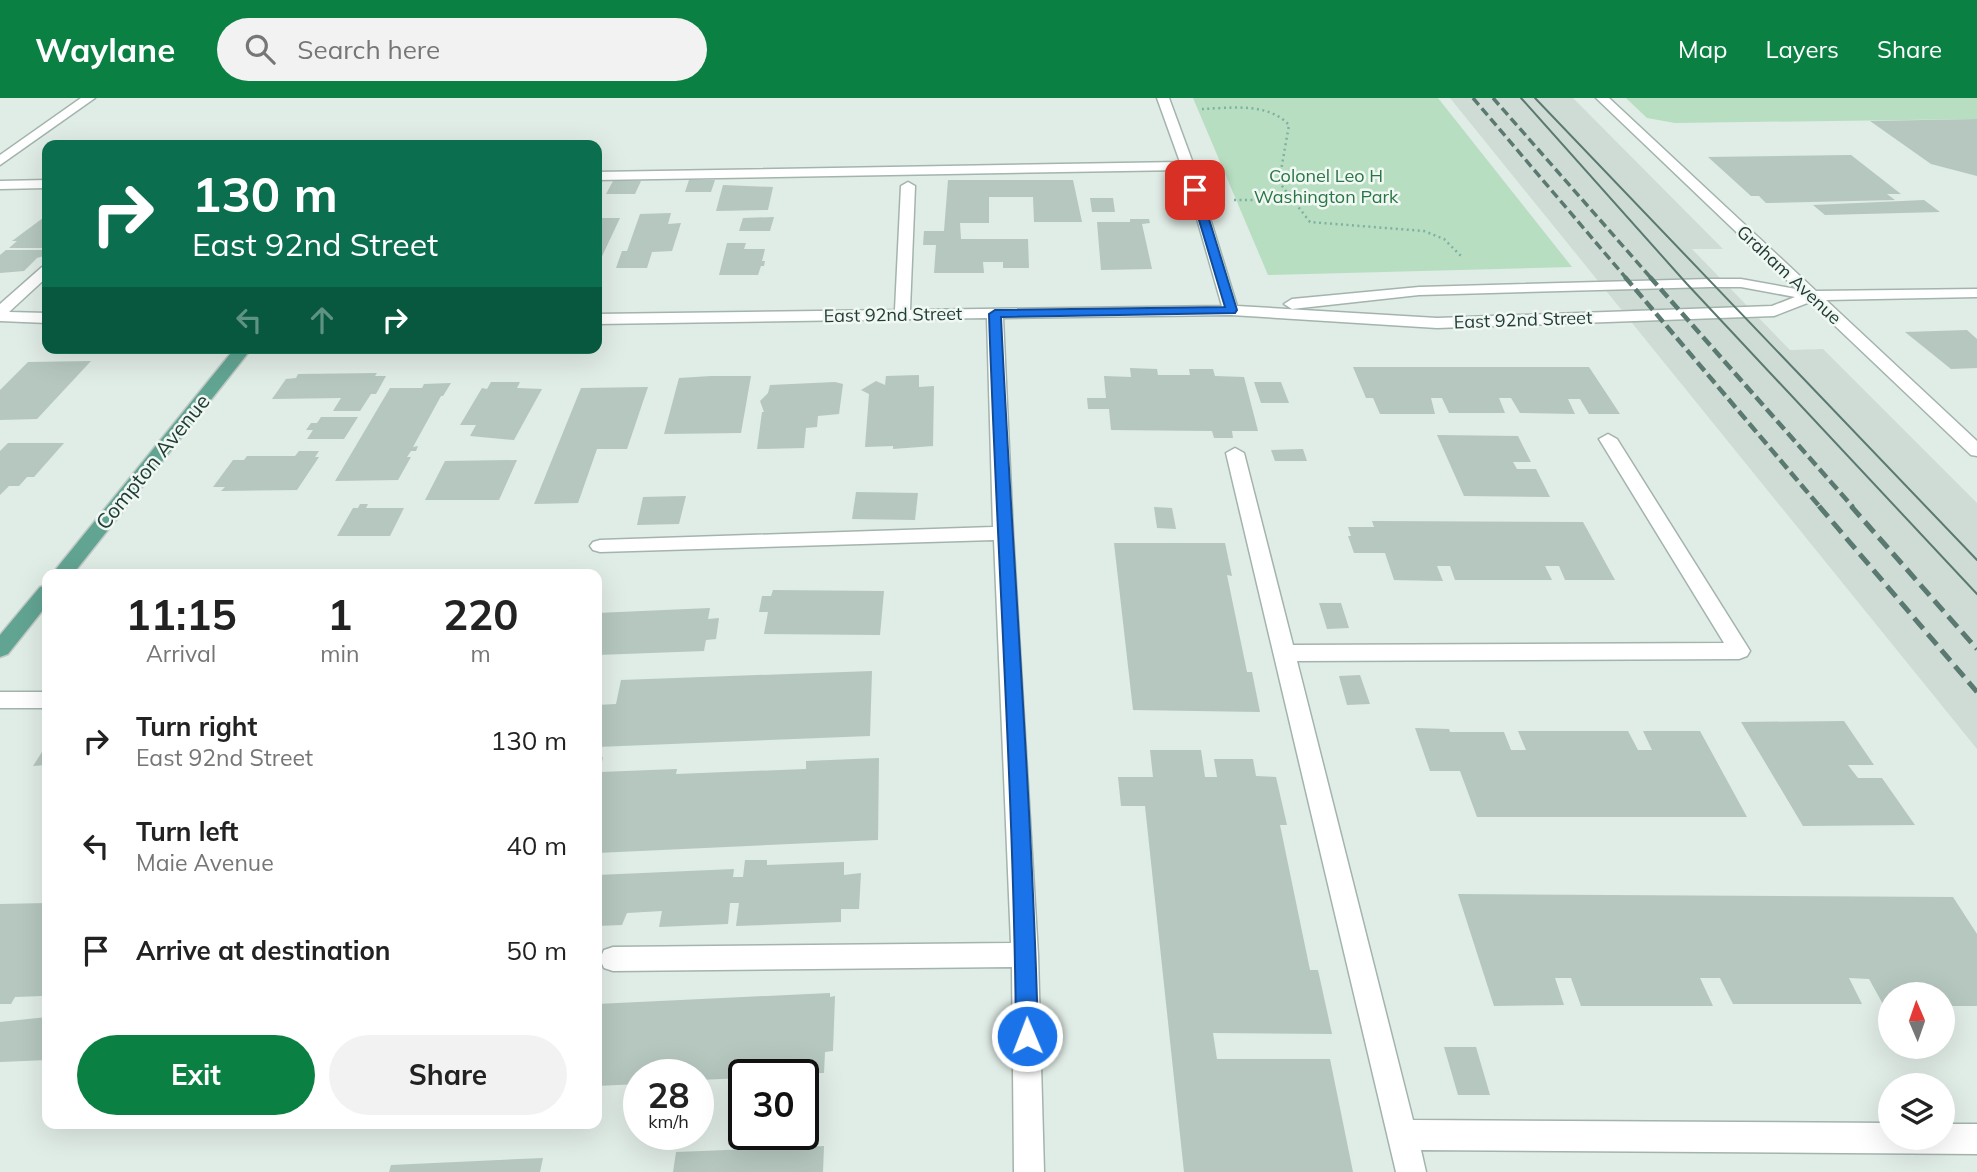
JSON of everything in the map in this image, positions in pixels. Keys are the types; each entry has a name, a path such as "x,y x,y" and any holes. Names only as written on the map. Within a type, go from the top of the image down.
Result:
{"main road":[{"name":"Compton Avenue","path":"66,569 238,354"},
{"path":"0,649 42,598"}],"street":[{"path":"0,161 89,98"},
{"path":"1163,98 1188,166 1231,310"},
{"name":"Graham Avenue","path":"1602,98 1977,451"},
{"path":"602,176 1188,166"},
{"path":"0,185 42,184"},
{"path":"902,315 908,186"},
{"path":"0,314 42,275"},
{"name":"East 92nd Street","path":"1231,310 1419,290 1633,285 1741,283 1812,296 1977,293"},
{"name":"East 92nd Street","path":"602,319 1231,310 1437,323 1774,311 1812,296"},
{"path":"0,314 42,318"},
{"path":"995,314 1003,533 1026,955 1030,1172"},
{"path":"1284,653 1738,651 1608,439"},
{"path":"1236,453 1411,1172"},
{"path":"600,546 1003,533"},
{"path":"0,701 42,700"},
{"path":"613,959 1026,955"},
{"path":"1402,1136 1977,1139"}],"path":[{"path":"1197,108 1254,109 1286,119 1289,125 1279,182 1310,222 1346,228 1405,228 1434,233 1453,242 1466,263"},
{"path":"1234,200 1293,200"}],"shaded area":[{"path":"1450,98 1573,98 1723,249 1692,249 1790,350 1823,349 1977,503 1977,749"}],"green space":[{"name":"Colonel Leo H Washington Park","path":"1193,98 1438,98 1572,267 1268,275"},
{"path":"1626,98 1977,98 1977,119 1675,123 1647,118"}],"building":[{"path":"1977,119 1977,176 1931,164 1870,121"},
{"path":"1851,155 1901,194 1887,194 1895,200 1766,203 1759,196 1751,196 1708,157"},
{"path":"689,180 715,180 711,192 685,192"},
{"path":"948,180 1073,180 1082,222 1034,222 1033,197 989,197 989,223 960,223 961,239 1028,239 1029,268 1003,268 1003,262 983,262 984,273 934,273 936,245 923,245 924,231 944,231"},
{"path":"613,181 641,181 635,194 606,194"},
{"path":"723,185 773,187 768,210 716,211"},
{"path":"1090,198 1113,198 1115,212 1092,212"},
{"path":"1924,200 1940,212 1825,215 1813,205"},
{"path":"671,213 668,224 681,223 672,251 652,252 647,268 616,268 622,251 627,251 640,214"},
{"path":"774,217 770,231 739,231 743,218"},
{"path":"602,218 620,218 602,256"},
{"path":"42,219 42,248 9,248 17,241 12,241"},
{"path":"1130,219 1149,219 1150,223 1142,224 1152,269 1101,270 1097,222 1130,222"},
{"path":"727,243 746,243 744,249 765,249 762,261 765,261 764,266 761,266 758,275 719,275"},
{"path":"6,250 42,250 42,256 24,271 0,273 0,255"},
{"path":"1967,330 1977,339 1977,368 1951,369 1905,332"},
{"path":"91,361 37,419 0,420 0,390 28,362"},
{"path":"1353,367 1589,367 1620,414 1589,414 1580,399 1568,399 1575,414 1520,413 1511,398 1499,398 1505,413 1449,413 1442,398 1431,398 1435,414 1380,414 1373,398 1366,398"},
{"path":"1130,368 1157,369 1158,375 1190,375 1189,369 1213,369 1215,376 1244,377 1258,431 1232,431 1233,438 1214,438 1212,431 1111,430 1109,409 1088,409 1087,398 1106,398 1104,376 1131,377"},
{"path":"377,373 375,376 386,376 376,394 371,394 360,411 333,411 341,398 272,399 286,379 296,378 298,374"},
{"path":"919,375 919,387 934,386 933,446 893,449 893,446 865,447 869,394 861,390 876,381 885,385 886,376"},
{"path":"751,376 741,433 664,434 679,378"},
{"path":"491,382 520,382 517,388 542,389 514,440 470,436 476,425 460,425 482,388 487,389"},
{"path":"835,382 843,384 839,414 818,416 817,427 806,428 804,448 757,449 764,412 760,401 768,393 770,385"},
{"path":"1254,382 1281,382 1289,403 1261,403"},
{"path":"451,383 413,447 418,446 416,451 411,451 407,457 411,457 398,480 335,481 390,388 422,388 424,384"},
{"path":"648,387 627,449 597,449 578,503 534,504 581,388"},
{"path":"321,417 358,417 344,439 307,439 313,430 306,430"},
{"path":"1437,435 1518,436 1531,462 1513,462 1517,469 1536,469 1550,497 1464,496"},
{"path":"8,443 64,443 34,477 27,477 19,486 9,486 0,495 0,451"},
{"path":"1303,449 1307,461 1275,461 1271,450"},
{"path":"299,451 319,451 315,457 319,457 297,490 221,491 225,487 213,487 233,460 244,460 247,456 295,456"},
{"path":"517,460 499,500 425,500 445,461"},
{"path":"856,492 918,493 915,520 852,519"},
{"path":"686,496 679,524 637,525 643,497"},
{"path":"360,504 368,504 366,508 404,508 390,536 337,536 353,508 358,508"},
{"path":"1154,507 1172,508 1176,529 1157,528"},
{"path":"1372,521 1583,522 1615,580 1565,580 1559,566 1545,566 1552,580 1455,580 1450,566 1437,566 1443,581 1394,580 1385,553 1354,553 1348,527 1374,527"},
{"path":"1114,543 1225,543 1232,576 1227,575 1247,672 1252,672 1260,712 1133,710"},
{"path":"773,590 884,591 880,635 764,634 768,612 759,612 762,596 771,596"},
{"path":"1319,603 1341,603 1349,628 1327,629"},
{"path":"710,608 708,619 719,618 716,639 706,640 704,651 602,655 602,613"},
{"path":"872,671 870,736 602,747 602,705 616,704 621,680"},
{"path":"1360,675 1370,704 1347,705 1339,676"},
{"path":"1844,721 1874,765 1848,765 1858,778 1882,778 1915,825 1803,826 1741,722"},
{"path":"1415,728 1449,729 1450,732 1504,732 1511,750 1526,750 1518,731 1628,731 1638,750 1652,750 1643,731 1700,731 1747,817 1477,817 1460,771 1430,771"},
{"path":"1150,750 1201,750 1205,777 1217,777 1214,759 1253,759 1256,776 1276,777 1287,825 1280,825 1310,970 1318,970 1332,1034 1213,1033 1217,1059 1330,1059 1353,1172 1184,1172 1145,806 1121,806 1118,777 1153,777"},
{"path":"42,752 42,765 33,766"},
{"path":"879,758 878,840 602,853 602,772 677,769 676,774 806,769 806,761"},
{"path":"745,860 767,860 767,865 844,862 844,875 861,873 859,909 841,909 841,922 736,926 739,903 730,903 728,924 659,927 662,911 627,913 622,925 602,926 602,875 734,869 733,877 743,877"},
{"path":"1458,894 1953,897 1977,934 1977,1006 1955,1006 1955,982 1878,982 1878,995 1869,979 1849,978 1862,1004 1733,1004 1720,978 1700,978 1713,1006 1581,1006 1571,978 1555,978 1564,1005 1494,1006"},
{"path":"42,903 42,996 15,997 11,1004 0,1004 0,904"},
{"path":"830,993 830,997 835,996 833,1051 825,1052 824,1073 819,1073 819,1059 728,1059 728,1079 714,1079 714,1059 623,1059 623,1085 602,1086 602,1004"},
{"path":"42,1018 42,1060 0,1062 0,1022"},
{"path":"1444,1047 1476,1047 1490,1095 1458,1095"},
{"path":"819,1146 824,1146 823,1172 673,1172 676,1152 819,1150"},
{"path":"543,1158 540,1172 389,1172 391,1165"}],"tram line":[{"path":"1521,98 1687,284 1977,594"},
{"path":"1535,98 1977,560"}],"railway":[{"path":"1473,98 1626,278"},
{"path":"1493,98 1651,278"},
{"path":"1625,277 1820,507"},
{"path":"1650,277 1853,507"},
{"path":"1819,506 1977,692"},
{"path":"1851,506 1977,649"}],"route":[{"path":"1027,1036 1026,955 1003,533 995,314 1231,310 1195,190"}]}
